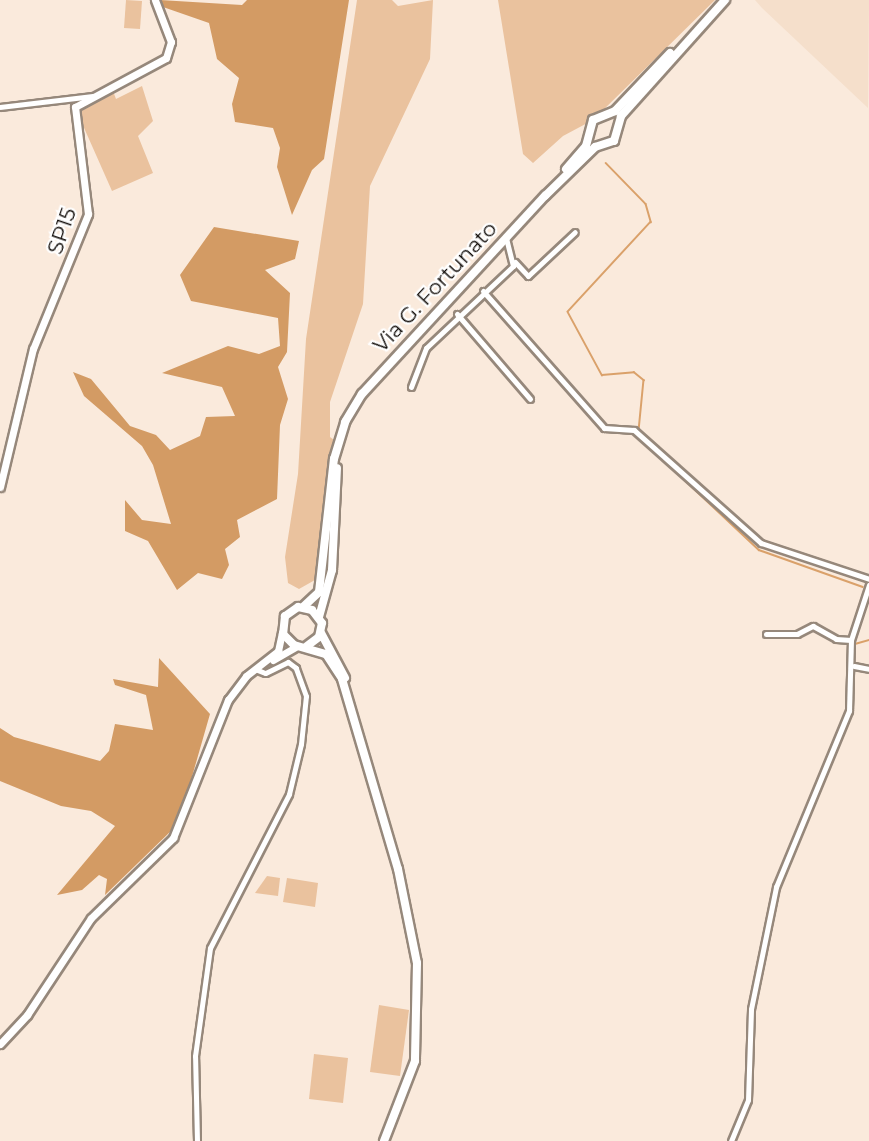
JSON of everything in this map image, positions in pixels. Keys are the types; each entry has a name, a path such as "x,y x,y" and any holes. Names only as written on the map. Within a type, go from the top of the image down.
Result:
{"main road":[{"path":"545,196 586,146 590,124 615,111 725,0"},
{"path":"545,196 601,146 614,141 617,128 686,41"},
{"path":"602,117 617,128"},
{"path":"588,134 601,146"},
{"name":"Via G. Fortunato","path":"303,607 319,592 334,459 355,406 545,196"},
{"name":"Via G. Fortunato","path":"320,617 332,570 338,459 355,406"},
{"path":"347,694 331,660 307,646 297,646 282,630 287,613 303,607 320,617 321,633 342,665 347,694 398,869 417,963 415,1061 384,1141"},
{"path":"307,646 321,633"}],"street":[{"name":"SP15","path":"0,487 33,349 86,225 89,205 73,117 75,107 92,96 150,71 171,51 155,0"},
{"path":"0,106 92,96"},
{"path":"506,237 514,262 528,276 575,232"},
{"path":"411,387 426,348 457,314 514,262"},
{"path":"483,291 604,428 636,432 761,543 869,579"},
{"path":"457,314 530,399"},
{"path":"731,1141 748,1100 751,1009 776,887 796,827 840,737 854,666 851,640 869,585"},
{"path":"766,634 797,634 813,626 836,639 851,640"},
{"path":"0,1044 27,1015 91,918 173,837 228,700 280,647 282,630"},
{"path":"259,667 297,646"},
{"path":"197,1141 195,1056 210,948 289,794 301,744 306,696 296,668 288,662 266,673 259,667"},
{"path":"854,666 869,669"}],"shaded area":[{"path":"126,0 142,1 140,29 124,28"},
{"path":"160,0 242,5 247,0 349,0 324,159 312,170 292,215 277,167 280,148 273,128 235,122 232,104 239,78 217,59 209,23 163,7"},
{"path":"357,0 392,0 398,6 433,0 430,59 370,186 363,304 330,402 330,437 338,443 322,576 299,589 288,583 285,557 298,474 306,339"},
{"path":"498,0 715,0 593,120 563,136 533,163 523,154"},
{"path":"755,0 869,0 868,108 762,8"},
{"path":"142,86 153,121 138,136 153,173 112,191 77,112 113,91 116,99"},
{"path":"214,227 299,241 295,259 265,270 290,293 287,352 278,367 288,399 280,425 277,499 237,520 240,537 225,549 229,565 222,579 198,573 177,590 148,541 125,531 125,500 142,520 171,524 153,465 142,446 84,396 73,372 91,379 130,426 156,435 170,450 200,436 206,417 235,416 222,387 162,373 228,346 259,354 280,346 278,318 191,301 180,275"},
{"path":"159,658 210,714 183,808 173,829 105,895 107,879 99,875 82,890 57,895 115,826 91,811 61,806 0,781 0,728 14,737 100,761 109,751 115,724 153,730 146,695 115,685 113,679 158,687"},
{"path":"267,876 280,878 278,896 255,893"},
{"path":"287,878 318,883 315,907 283,902"},
{"path":"379,1005 409,1010 400,1076 370,1072"},
{"path":"314,1054 348,1058 343,1103 309,1099"}],"waterway":[{"path":"606,163 646,204 651,222 568,312 602,375 634,372 644,380 639,431"},
{"path":"641,439 759,550 863,587"},
{"path":"855,644 869,640"}]}
